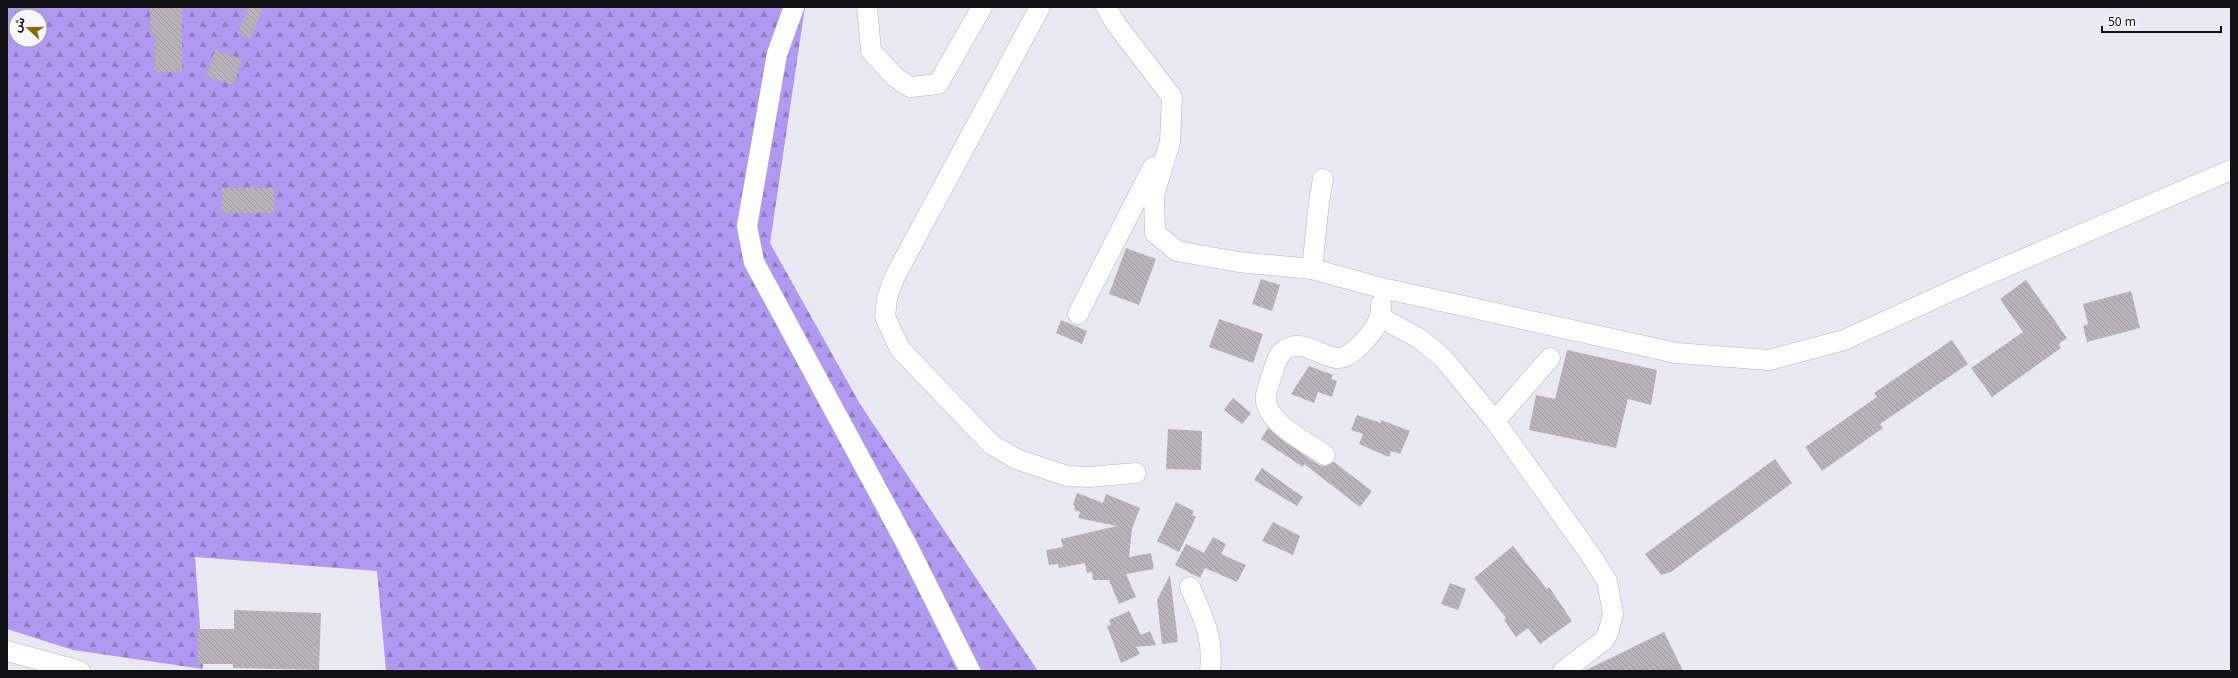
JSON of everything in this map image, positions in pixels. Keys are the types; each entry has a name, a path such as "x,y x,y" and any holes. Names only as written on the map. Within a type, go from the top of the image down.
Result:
{"lane":[{"path":"794,7 777,54 747,226 754,262 906,543 970,671"},
{"path":"867,7 870,51 895,77 910,87 938,84 982,7"},
{"path":"1040,7 894,278 887,298 885,318 900,349 991,444 1016,459 1067,476 1089,477 1136,473"},
{"path":"1106,7 1116,24 1172,97 1170,142 1154,195 1155,233 1177,251 1238,262 1312,269 1382,288 1676,353 1769,360 1844,340 1984,276 2231,170"},
{"path":"1078,314 1154,166 1170,142"},
{"path":"1312,269 1323,179"},
{"path":"1325,455 1274,420 1268,410 1266,396 1277,358 1286,349 1295,346 1305,347 1335,358 1341,358 1364,343 1380,317 1382,288"},
{"path":"1380,317 1420,339 1443,358 1495,421 1592,557 1607,582 1613,614 1608,633 1603,641 1563,671"},
{"path":"1495,421 1550,358"},
{"path":"1190,587 1209,630 1211,658 1210,671"},
{"path":"7,651 80,671"}],"green space":[{"path":"7,7 805,7 770,243 860,404 1038,671 386,671 377,571 195,557 203,669 73,650 7,629"}],"building":[{"path":"150,7 182,7 182,72 155,72 155,35 151,35"},
{"path":"249,7 264,7 250,39 238,33"},
{"path":"215,50 242,59 234,85 206,76"},
{"path":"222,188 274,188 274,213 222,213"},
{"path":"1126,248 1156,259 1139,305 1109,294"},
{"path":"1261,279 1280,285 1272,311 1252,304"},
{"path":"2026,280 2067,338 2059,344 2061,348 1992,397 1971,368 2023,332 2000,299"},
{"path":"2131,291 2140,328 2087,342 2083,326 2088,324 2083,304"},
{"path":"1219,319 1263,334 1253,363 1209,347"},
{"path":"1061,320 1087,331 1082,344 1056,333"},
{"path":"1952,340 1968,364 1880,424 1883,428 1822,471 1805,447 1877,397 1874,393"},
{"path":"1567,350 1657,370 1651,405 1628,399 1616,448 1529,430 1536,395 1555,399"},
{"path":"1309,366 1333,375 1331,379 1337,381 1332,397 1318,392 1314,403 1291,394"},
{"path":"1233,398 1251,413 1242,424 1224,410"},
{"path":"1357,415 1381,423 1381,420 1410,431 1400,454 1391,451 1389,457 1359,444 1363,434 1351,430"},
{"path":"1268,428 1281,439 1319,465 1325,466 1334,462 1372,491 1360,507 1304,464 1303,467 1261,439"},
{"path":"1168,429 1202,431 1201,470 1166,469"},
{"path":"1775,459 1792,483 1671,572 1661,575 1645,554"},
{"path":"1262,468 1303,497 1297,506 1254,480"},
{"path":"1077,493 1103,503 1106,494 1140,508 1132,529 1129,557 1151,553 1154,569 1126,574 1136,597 1119,604 1109,580 1093,580 1092,572 1087,573 1085,563 1059,568 1058,564 1049,565 1046,550 1063,547 1061,539 1117,526 1078,518 1080,512 1074,510 1075,506 1073,505"},
{"path":"1176,502 1194,511 1192,515 1196,517 1179,552 1157,541"},
{"path":"1273,522 1300,536 1293,555 1262,541"},
{"path":"1213,537 1226,544 1221,554 1246,565 1237,582 1205,568 1200,578 1175,565 1186,544 1204,553"},
{"path":"1513,546 1547,589 1549,587 1572,621 1540,644 1528,628 1516,637 1504,620 1506,618 1474,578"},
{"path":"1170,575 1178,642 1162,644 1157,600"},
{"path":"1450,583 1466,589 1458,610 1441,604"},
{"path":"234,610 321,613 319,670 233,668 233,664 198,664 198,629 234,629"},
{"path":"1129,611 1141,635 1150,631 1156,645 1136,647 1140,654 1121,663 1107,626 1111,625 1109,620"},
{"path":"1664,632 1683,671 1584,671"}]}
